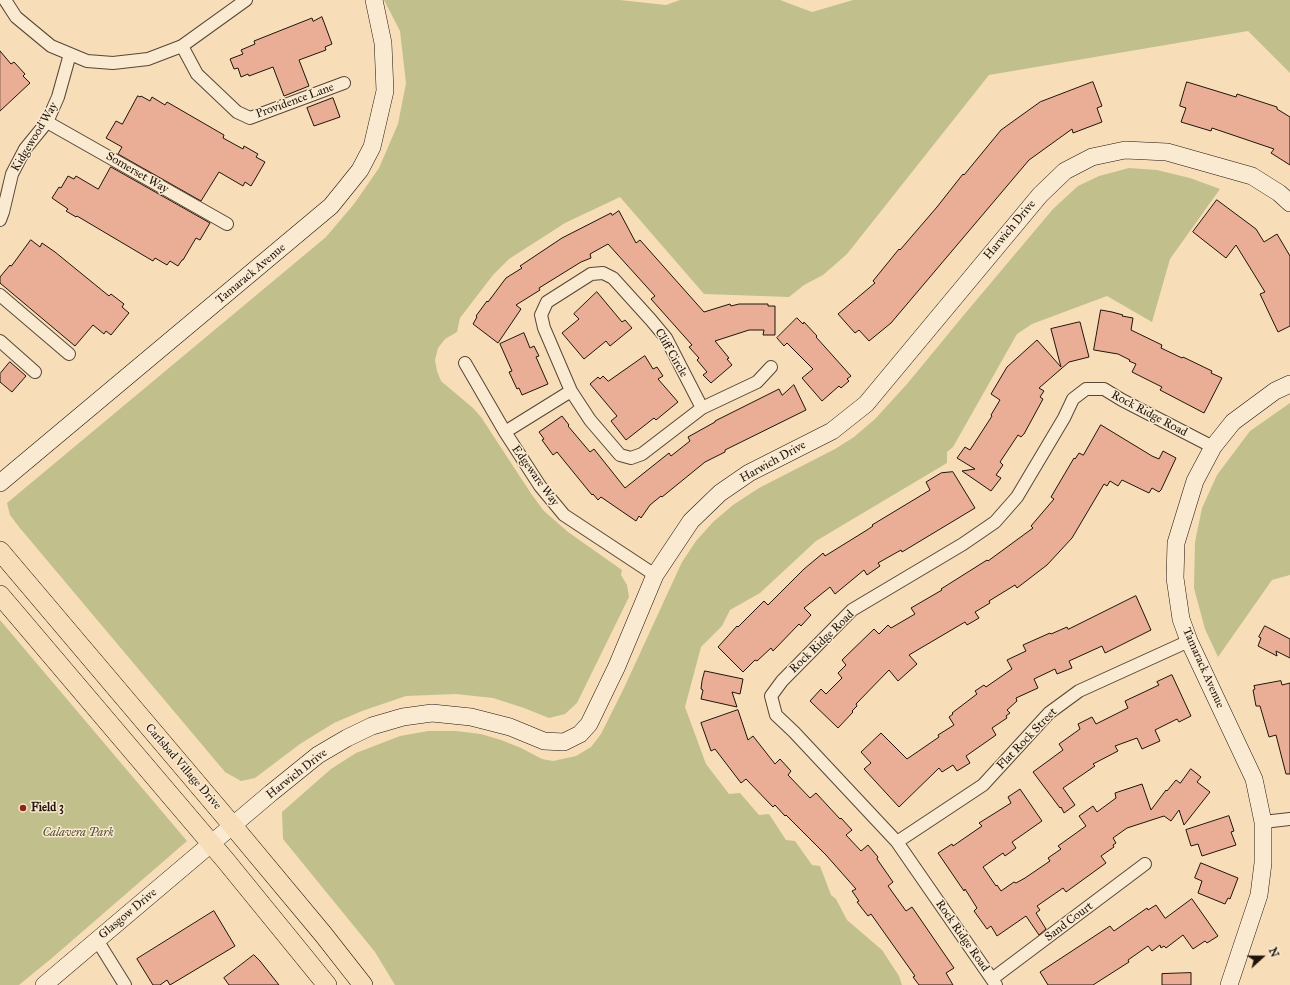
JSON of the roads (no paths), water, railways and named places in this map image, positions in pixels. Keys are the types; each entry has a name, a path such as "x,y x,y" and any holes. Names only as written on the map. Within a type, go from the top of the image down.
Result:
{"main road":[{"name":"Carlsbad Village Drive","path":"0,551 233,826 323,934 363,985"},
{"path":"0,595 211,844 327,985"}],"street":[{"path":"5,0 16,17 51,46 87,61 113,62 148,59 182,46 246,0"},
{"name":"Tamarack Avenue","path":"0,483 331,206 360,170 372,147 385,91 383,43 374,0"},
{"name":"Providence Lane","path":"182,46 197,74 237,112 250,118 344,83"},
{"name":"Kidgewood Way","path":"0,220 4,212 12,174 25,148 47,122 58,97 70,54"},
{"name":"Somerset Way","path":"47,122 227,224"},
{"name":"Harwich Drive","path":"211,844 318,755 347,738 372,726 403,717 432,713 471,717 510,727 544,741 564,742 580,734 589,724 617,666 655,575 691,521 720,493 749,473 832,431 866,404 1040,195 1065,171 1092,157 1126,150 1167,152 1252,176 1279,193 1290,203"},
{"name":"Cliff Circle","path":"603,272 613,278 666,338 702,408 642,454 631,458 620,455 590,420 571,391 544,328 541,315 547,302 591,274 603,272"},
{"path":"2,300 69,354"},
{"path":"0,341 35,372"},
{"name":"Edgeware Way","path":"465,363 504,432 540,486 564,514 655,575"},
{"path":"702,408 757,382 771,367"},
{"name":"Tamarack Avenue","path":"1229,985 1259,895 1263,863 1264,822 1254,779 1189,642 1182,618 1174,578 1176,543 1194,481 1213,447 1233,422 1274,391 1290,384"},
{"name":"Rock Ridge Road","path":"994,982 897,842 794,732 776,715 771,696 782,681 852,610 963,544 995,522 1017,497 1064,418 1073,399 1086,389 1104,389 1122,400 1213,447"},
{"path":"504,432 571,391"},
{"name":"Flat Rock Street","path":"897,842 983,785 1049,713 1079,691 1189,642"},
{"path":"1264,822 1290,819"},
{"name":"Glasgow Drive","path":"44,985 211,844"},
{"name":"Sand Court","path":"994,982 1146,864"},
{"path":"97,940 125,985"}],"place":[{"name":"Field 3","path":"23,808"}],"park label":[{"name":"Calavera Park","path":"78,833"}]}
